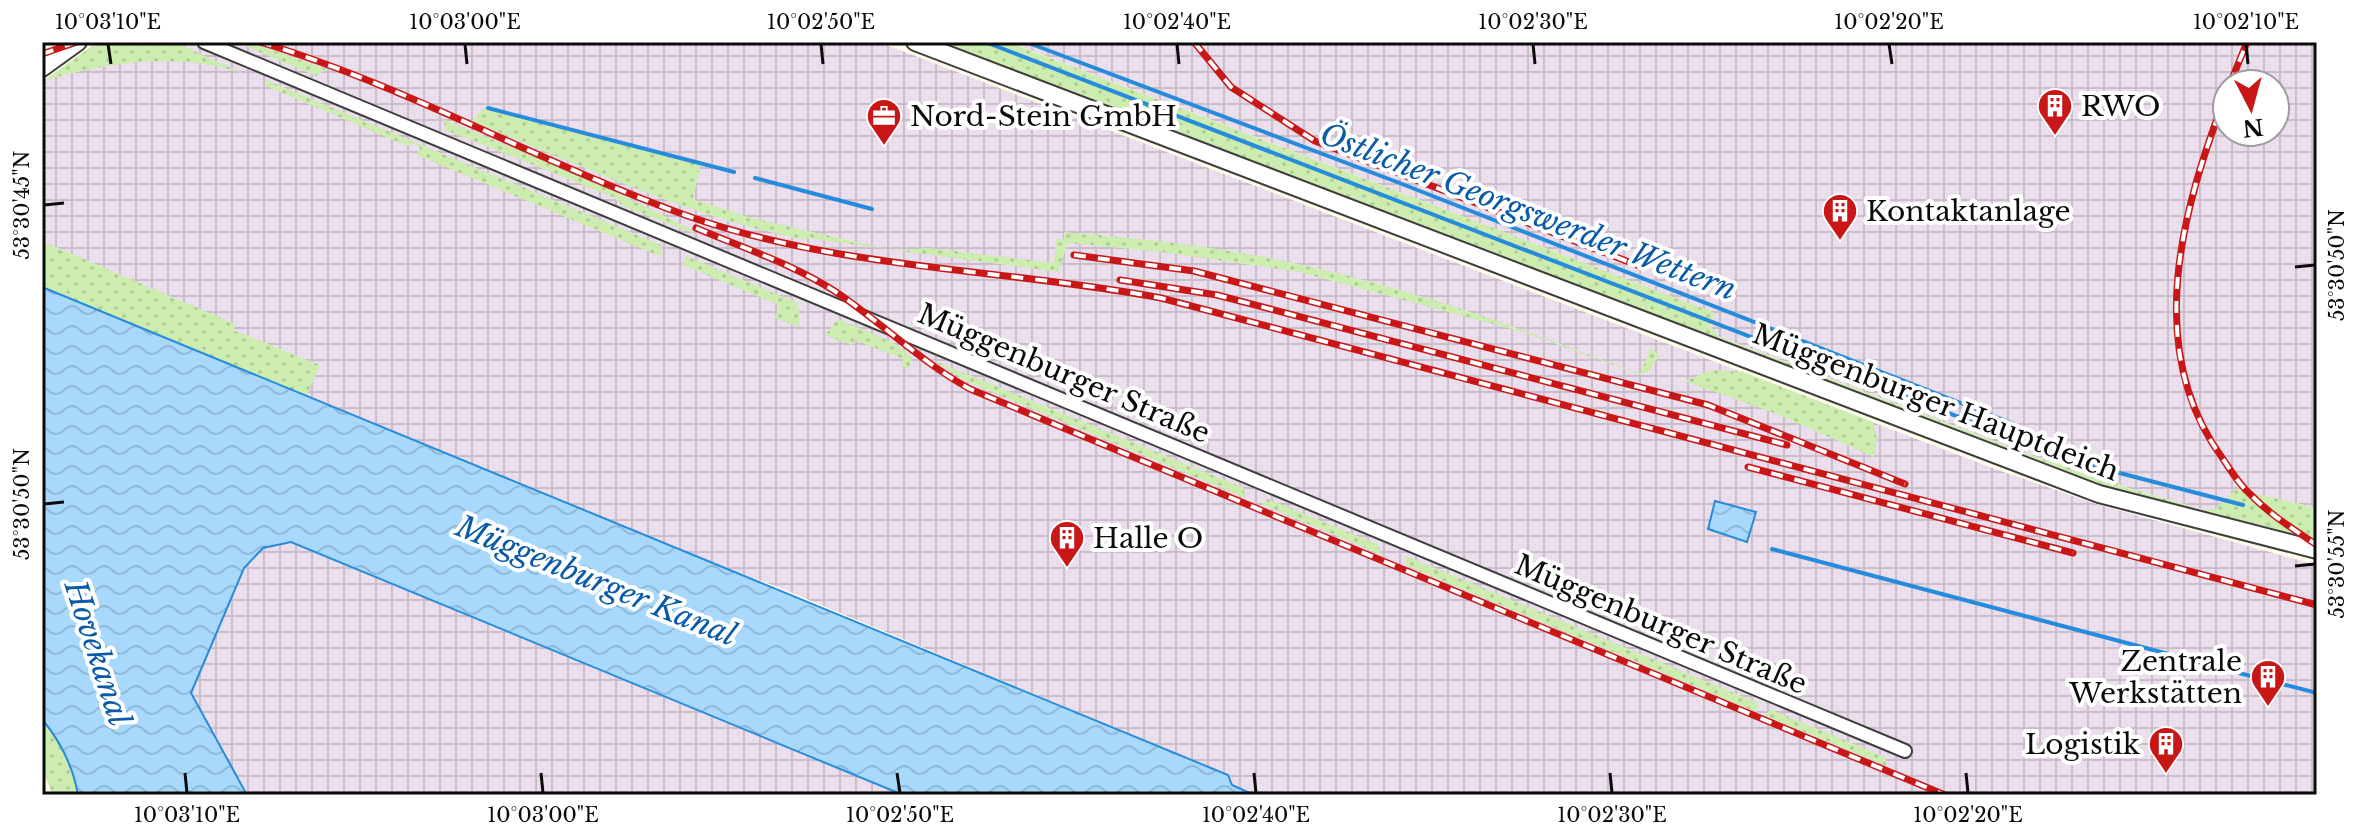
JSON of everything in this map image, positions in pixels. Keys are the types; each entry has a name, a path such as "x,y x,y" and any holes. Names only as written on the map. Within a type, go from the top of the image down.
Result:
{"street":[{"path":"42,68 78,42"},
{"name":"Müggenburger Straße","path":"204,42 1905,751"},
{"name":"Müggenburger Hauptdeich","path":"915,42 2099,494 2317,550"}],"shaded area":[{"path":"97,42 879,42 1995,469 2096,504 2317,565 2317,795 1254,795 1232,785 1228,775 778,587 679,551 306,397 319,365 233,330 235,325 42,241 42,81 66,68"},
{"path":"1009,42 2317,42 2317,508 2237,490 2215,510 2204,510 2121,486 2114,478 2041,459 1720,337 1710,326 1714,313"},
{"path":"291,542 363,569 903,795 247,795 191,694 244,569 263,548"}],"green space":[{"path":"174,42 245,74 220,67 169,61 118,64 43,81 95,44"},
{"path":"236,42 255,44 327,69 316,76"},
{"path":"936,42 1008,42 1715,313 1710,326 1720,337 2041,459 2114,478 2121,486 2204,510 2215,509 2236,489 2317,508 2317,543 2104,486 2040,464"},
{"path":"266,80 661,245 662,257 417,155 420,147 412,143 410,147 266,86"},
{"path":"484,108 701,164 693,199 748,217 885,249 804,240 677,204 472,121"},
{"path":"443,119 591,180 695,231 692,233 623,206 613,197 446,130"},
{"path":"1064,232 1189,245 1312,267 1407,292 1501,323 1640,374 1651,347 1659,356 1649,371 1641,375 1523,332 1299,272 1162,252 1068,243 1058,272 899,251 928,248 1054,263 1056,239 1064,239"},
{"path":"42,241 235,324 233,330 320,365 306,397 42,287"},
{"path":"686,256 798,303 800,327 775,318 779,305 683,265"},
{"path":"838,319 892,342 912,357 909,369 901,365 903,359 855,340 852,345 825,335"},
{"path":"933,360 1244,488 1245,498 968,382"},
{"path":"1712,370 1743,372 1873,422 1877,439 1874,457 1777,414 1685,381"},
{"path":"1268,499 1377,544 1382,555 1261,504"},
{"path":"1406,556 1758,703 1756,712 1405,565"},
{"path":"1770,709 1885,757 1887,766 1765,716"},
{"path":"42,719 65,755 78,795 48,795 51,790 42,770"}],"water":[{"path":"42,287 1228,775 1232,785 1254,795 903,795 291,542 263,548 244,568 191,693 247,795 78,795 65,755 42,719"},
{"path":"1715,501 1756,512 1747,542 1708,529"}],"waterway":[{"path":"985,42 2037,447 2108,470 2243,505"},
{"name":"Östlicher Georgswerder Wettern","path":"1026,42 1397,182 2014,424"},
{"path":"488,108 734,172"},
{"path":"755,178 872,209"},
{"path":"1772,549 2191,660"},
{"path":"2200,663 2317,693"}],"railway":[{"path":"42,54 77,42"},
{"path":"260,42 368,80 631,194 743,233 861,258 1161,298 2317,605"},
{"path":"1194,42 1231,87 1315,141 1642,267"},
{"path":"2236,68 2247,42"},
{"path":"2211,137 2196,183 2178,278 2177,325 2183,372 2198,416 2238,481 2273,514 2317,545"},
{"path":"696,228 820,282 935,367 970,389 1945,795"},
{"path":"1074,255 1194,271 1708,405 1905,484"},
{"path":"1120,280 1217,295 1787,445"},
{"path":"1748,467 2073,553"}],"place":[{"name":"RWO","path":"2055,137"},
{"name":"Nord-Stein GmbH","path":"884,147"},
{"name":"Kontaktanlage","path":"1840,242"},
{"name":"Halle O","path":"1067,569"},
{"name":"Zentrale Werkstätten","path":"2268,708"},
{"name":"Logistik","path":"2166,775"}],"water label":[{"name":"Müggenburger Kanal","path":"596,581"},
{"name":"Hovekanal","path":"97,653"}]}
